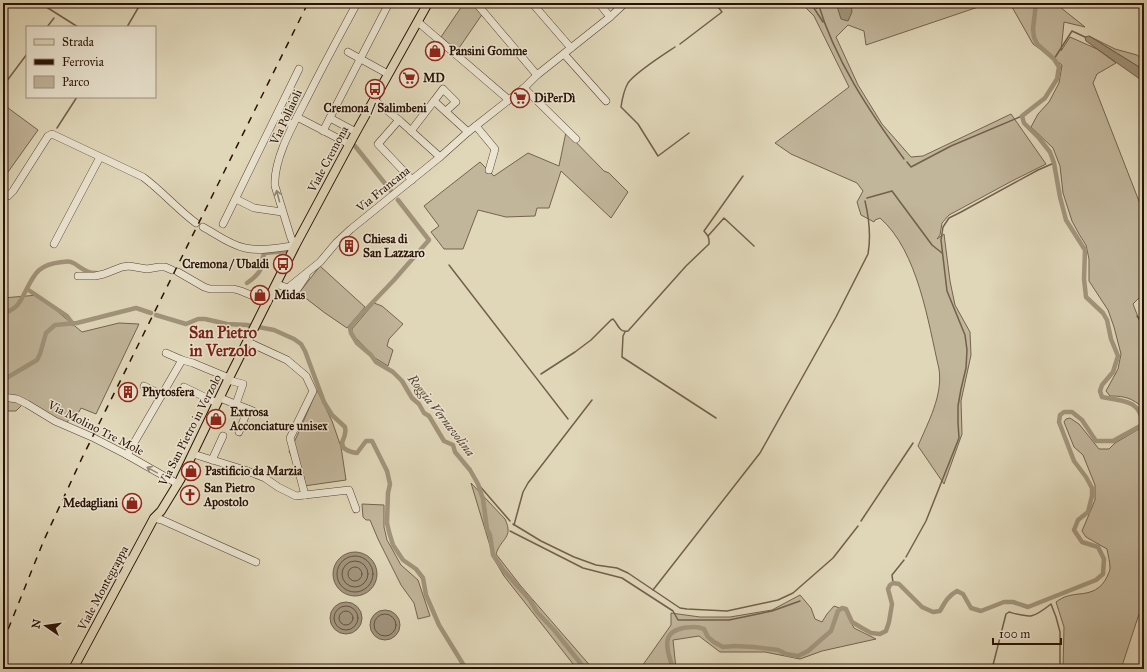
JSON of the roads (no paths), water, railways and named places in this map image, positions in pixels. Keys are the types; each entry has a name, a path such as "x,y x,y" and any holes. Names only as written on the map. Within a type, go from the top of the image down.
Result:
{"main road":[{"name":"Viale Cremona","path":"254,330 295,246 349,144 428,3"},
{"name":"Via San Pietro in Verzolo","path":"154,518 161,511 178,484 218,400 254,330"},
{"name":"Viale Montegrappa","path":"73,669 154,518"}],"street":[{"name":"Via Pollaioli","path":"295,246 290,238 275,186 274,177 278,160 293,125 356,3"},
{"path":"323,131 389,3"},
{"path":"476,3 537,75"},
{"path":"532,3 571,48"},
{"path":"599,3 610,16"},
{"name":"Via Francana","path":"276,284 292,289 346,234 625,3"},
{"path":"418,22 509,100"},
{"path":"348,52 388,74"},
{"path":"564,54 606,101"},
{"path":"224,224 299,69"},
{"path":"524,88 576,139"},
{"path":"411,131 443,89 456,102 446,111"},
{"path":"374,100 399,120 440,157"},
{"path":"434,100 468,132"},
{"path":"277,115 293,125"},
{"path":"297,117 349,144"},
{"path":"330,118 356,132"},
{"path":"399,120 378,144 412,180"},
{"path":"476,126 495,149 489,170"},
{"path":"3,196 8,196 13,191 48,136 52,134 143,177 156,186 184,215 196,223"},
{"path":"54,244 100,157"},
{"path":"236,199 254,208 282,212"},
{"path":"203,227 224,240 244,248 257,249 295,246"},
{"path":"78,276 95,276 129,266 147,269 165,267 204,287 210,289 234,289 268,302"},
{"path":"248,342 287,360 306,376 313,391 290,438 305,496"},
{"path":"166,354 243,384 236,404"},
{"path":"127,455 182,360"},
{"path":"144,386 162,394"},
{"path":"184,387 218,400 236,404 251,410 239,432"},
{"name":"Via Molino Tre Mole","path":"3,397 17,399 55,421 127,455 178,484"},
{"path":"212,460 223,436"},
{"path":"193,454 245,470 264,478 296,496 349,490 356,509"},
{"path":"154,518 162,520 256,562"}],"water":[{"path":"836,3 851,3 852,12 848,21 841,19"},
{"path":"1089,36 1144,70 1144,82 1086,41 1085,37"},
{"path":"359,552 364,553 371,558 376,565 376,583 371,590 364,595 351,596 346,595 339,590 334,583 333,570 334,565 339,558 346,553"},
{"path":"343,602 349,602 359,609 362,618 361,624 355,631 349,634 343,634 333,627 330,621 330,615 337,605"},
{"path":"385,610 391,611 399,619 399,631 391,639 385,640 379,639 371,631 370,625 371,619 379,611"}],"waterway":[{"path":"40,3 76,26"},
{"path":"128,26 141,3"},
{"path":"680,44 722,12 715,3"},
{"path":"809,3 823,22"},
{"path":"818,3 825,24 843,65 866,104 904,159"},
{"path":"673,669 669,656 667,644 668,639 675,630 683,628 696,627 704,629 708,637 723,647 754,647 778,650 786,654 798,656 808,651 831,631 838,611 842,608 846,609 852,622 871,633 880,634 886,631 892,604 888,589 893,583 899,584 922,607 933,612 940,611 949,597 957,591 963,594 971,608 981,611 1004,602 1013,602 1028,607 1096,580 1103,574 1104,559 1098,547 1082,542 1074,530 1078,520 1088,512 1092,496 1092,488 1074,461 1059,422 1060,415 1064,412 1072,412 1082,420 1096,441 1113,441 1142,425 1141,416 1138,410 1129,403 1102,397 1100,391 1102,385 1113,372 1118,356 1111,339 1107,320 1103,313 1086,297 1084,279 1085,250 1066,220 1054,163 1050,152 1024,123 1022,116 1045,98 1057,79 1059,67 1054,59 1037,44 1034,37 1033,29 1036,3"},
{"path":"48,26 54,18"},
{"path":"1054,59 1072,31 1085,37"},
{"path":"675,47 650,64 628,83 621,107 638,124 658,156 689,133"},
{"path":"3,86 26,55"},
{"path":"57,128 76,98"},
{"path":"907,162 911,167 951,146 1022,116"},
{"name":"Roggia Vernavolina","path":"355,146 391,191"},
{"path":"906,557 926,521 959,438 958,406 966,368 967,350 965,335 947,291 941,240 943,227 949,218 1038,170 1054,163"},
{"path":"708,236 704,231 743,176"},
{"path":"867,198 892,191 932,245 942,253"},
{"name":"Roggia Vernavolina","path":"398,200 429,240 354,322 350,328 351,333 357,343 371,355 376,362 393,372 402,381 412,398 419,404 424,413 429,416 444,441 453,445 455,452 470,470 478,484 483,499 487,529 490,535 493,555 504,571 530,600 537,612 554,630 585,669"},
{"path":"653,590 760,453 836,317 868,254 869,228 865,201"},
{"path":"541,374 591,340 613,319 623,331 628,331 686,266 709,244 708,236 724,218 754,246"},
{"name":"Roggia Vernavolina","path":"247,283 260,271 265,253 286,251"},
{"name":"Roggia Vernavolina","path":"3,314 17,306 33,277 46,266 62,262 70,262 86,271 96,273"},
{"path":"449,265 568,419"},
{"path":"27,289 67,316 73,324"},
{"path":"3,380 37,360 46,333 55,325 77,323 136,308 151,313"},
{"path":"156,315 186,324 198,319 205,319 227,324 247,325 274,330 294,339 301,344 324,402 332,415 345,427 345,435 342,443 344,448 348,451 357,453 366,441 372,441 387,471 390,484 388,493 387,523 393,545 403,560 416,569 423,578 426,595 439,625 466,669"},
{"path":"1137,316 1144,326"},
{"path":"625,332 623,336 622,357 716,418"},
{"path":"514,525 523,492 528,483 592,400"},
{"path":"861,521 913,443"},
{"path":"478,484 510,521"},
{"path":"513,524 541,541 574,557 596,565 617,568 628,573 680,608 727,611 778,600 793,593 833,558 858,526"},
{"path":"510,531 583,568 622,578 673,611 678,620 729,620 772,611 800,601"},
{"path":"893,583 892,575 904,560"},
{"path":"992,669 1006,614 1009,612 1031,616 1035,615 1051,604 1060,632 1060,669"}],"railway":[{"path":"3,642 44,540 82,458 308,3"}],"place":[{"name":"Pansini Gomme","path":"435,51"},
{"name":"MD","path":"409,78"},
{"name":"Cremona / Salimbeni","path":"375,89"},
{"name":"DiPerDì","path":"520,98"},
{"name":"Chiesa di San Lazzaro","path":"349,246"},
{"name":"Cremona / Ubaldi","path":"283,264"},
{"name":"Midas","path":"260,295"},
{"name":"Phytosfera","path":"128,392"},
{"name":"Extrosa Acconciature unisex","path":"216,419"},
{"name":"Pastificio da Marzia","path":"191,471"},
{"name":"San Pietro Apostolo","path":"190,495"},
{"name":"Medagliani","path":"132,503"}],"district":[{"name":"San Pietro in Verzolo","path":"223,341"}]}
